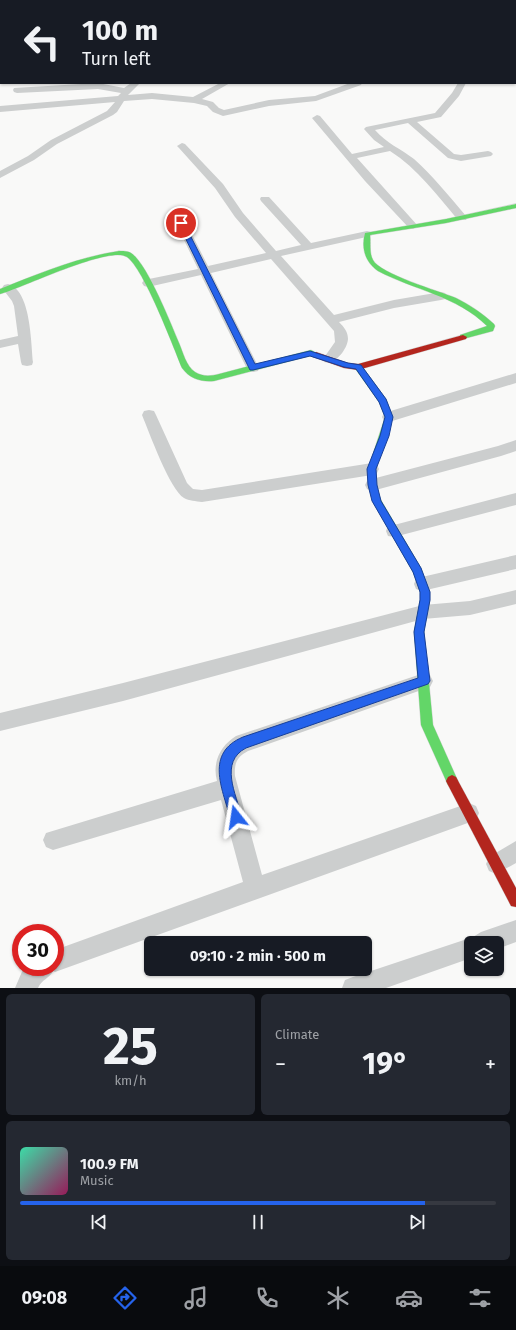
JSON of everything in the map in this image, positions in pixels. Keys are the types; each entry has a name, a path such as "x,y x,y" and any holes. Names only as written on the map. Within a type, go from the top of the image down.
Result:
{"street":[{"path":"0,175 31,158 54,142 110,113 135,84"},
{"path":"194,100 224,84"},
{"path":"0,108 124,95 194,100 210,104 216,110 223,113 269,103 316,98 355,84"},
{"path":"461,84 456,94 438,115 369,129 379,139 393,148 420,170 462,218"},
{"path":"17,90 98,86 124,95"},
{"path":"317,118 350,157 413,226"},
{"path":"411,121 451,156 461,158 488,154"},
{"path":"182,146 219,186 240,215 331,320 343,336 342,341 329,359"},
{"path":"350,157 393,148"},
{"path":"265,199 308,246"},
{"path":"148,283 308,246 367,234 462,218 516,206"},
{"path":"175,211 253,368"},
{"path":"4,290 72,264 124,252 128,253 132,256 148,283 186,368 191,375 204,380 310,353 347,366 358,367 395,355 468,336 490,328 491,326 486,319 475,312 377,268 369,260 367,234"},
{"path":"4,290 15,296 20,306 27,362"},
{"path":"331,320 394,304 441,296"},
{"path":"0,344 24,340"},
{"path":"358,367 383,401 389,417 372,469 372,485 377,501 412,561 422,584 425,600 419,632 427,725 453,783 516,901"},
{"path":"389,417 516,378"},
{"path":"149,415 181,487 189,494 202,496 372,469"},
{"path":"372,485 501,451 516,445"},
{"path":"394,531 516,499"},
{"path":"422,584 516,562"},
{"path":"0,722 123,692 423,612 470,608 516,598"},
{"path":"255,888 225,776 224,764 234,748 243,743 424,681"},
{"path":"53,840 228,788"},
{"path":"64,958 255,888 469,813"},
{"path":"496,864 516,852"},
{"path":"501,936 516,931"},
{"path":"354,988 464,949"},
{"path":"26,988 32,976"}],"traffic: fast":[{"path":"463,337 490,329 491,326 478,314 463,305 438,293 380,270 370,261 368,255 367,234 446,221 516,206"},
{"path":"0,292 85,260 104,255 119,253 128,254 143,273 168,325 186,368 193,375 205,379 214,378 311,353 316,355"},
{"path":"358,367 383,401 389,417 372,469 372,485 377,501 418,571 425,592 425,600 419,631 427,725 452,781"}],"traffic: jam":[{"path":"316,355 347,366 358,367 463,337"},
{"path":"452,781 516,901"}],"route":[{"path":"181,223 253,368 310,353 347,366 358,367 383,401 389,417 372,469 372,485 377,501 418,571 425,592 419,632 424,681 243,743 234,748 224,764 225,776 236,817"}]}
